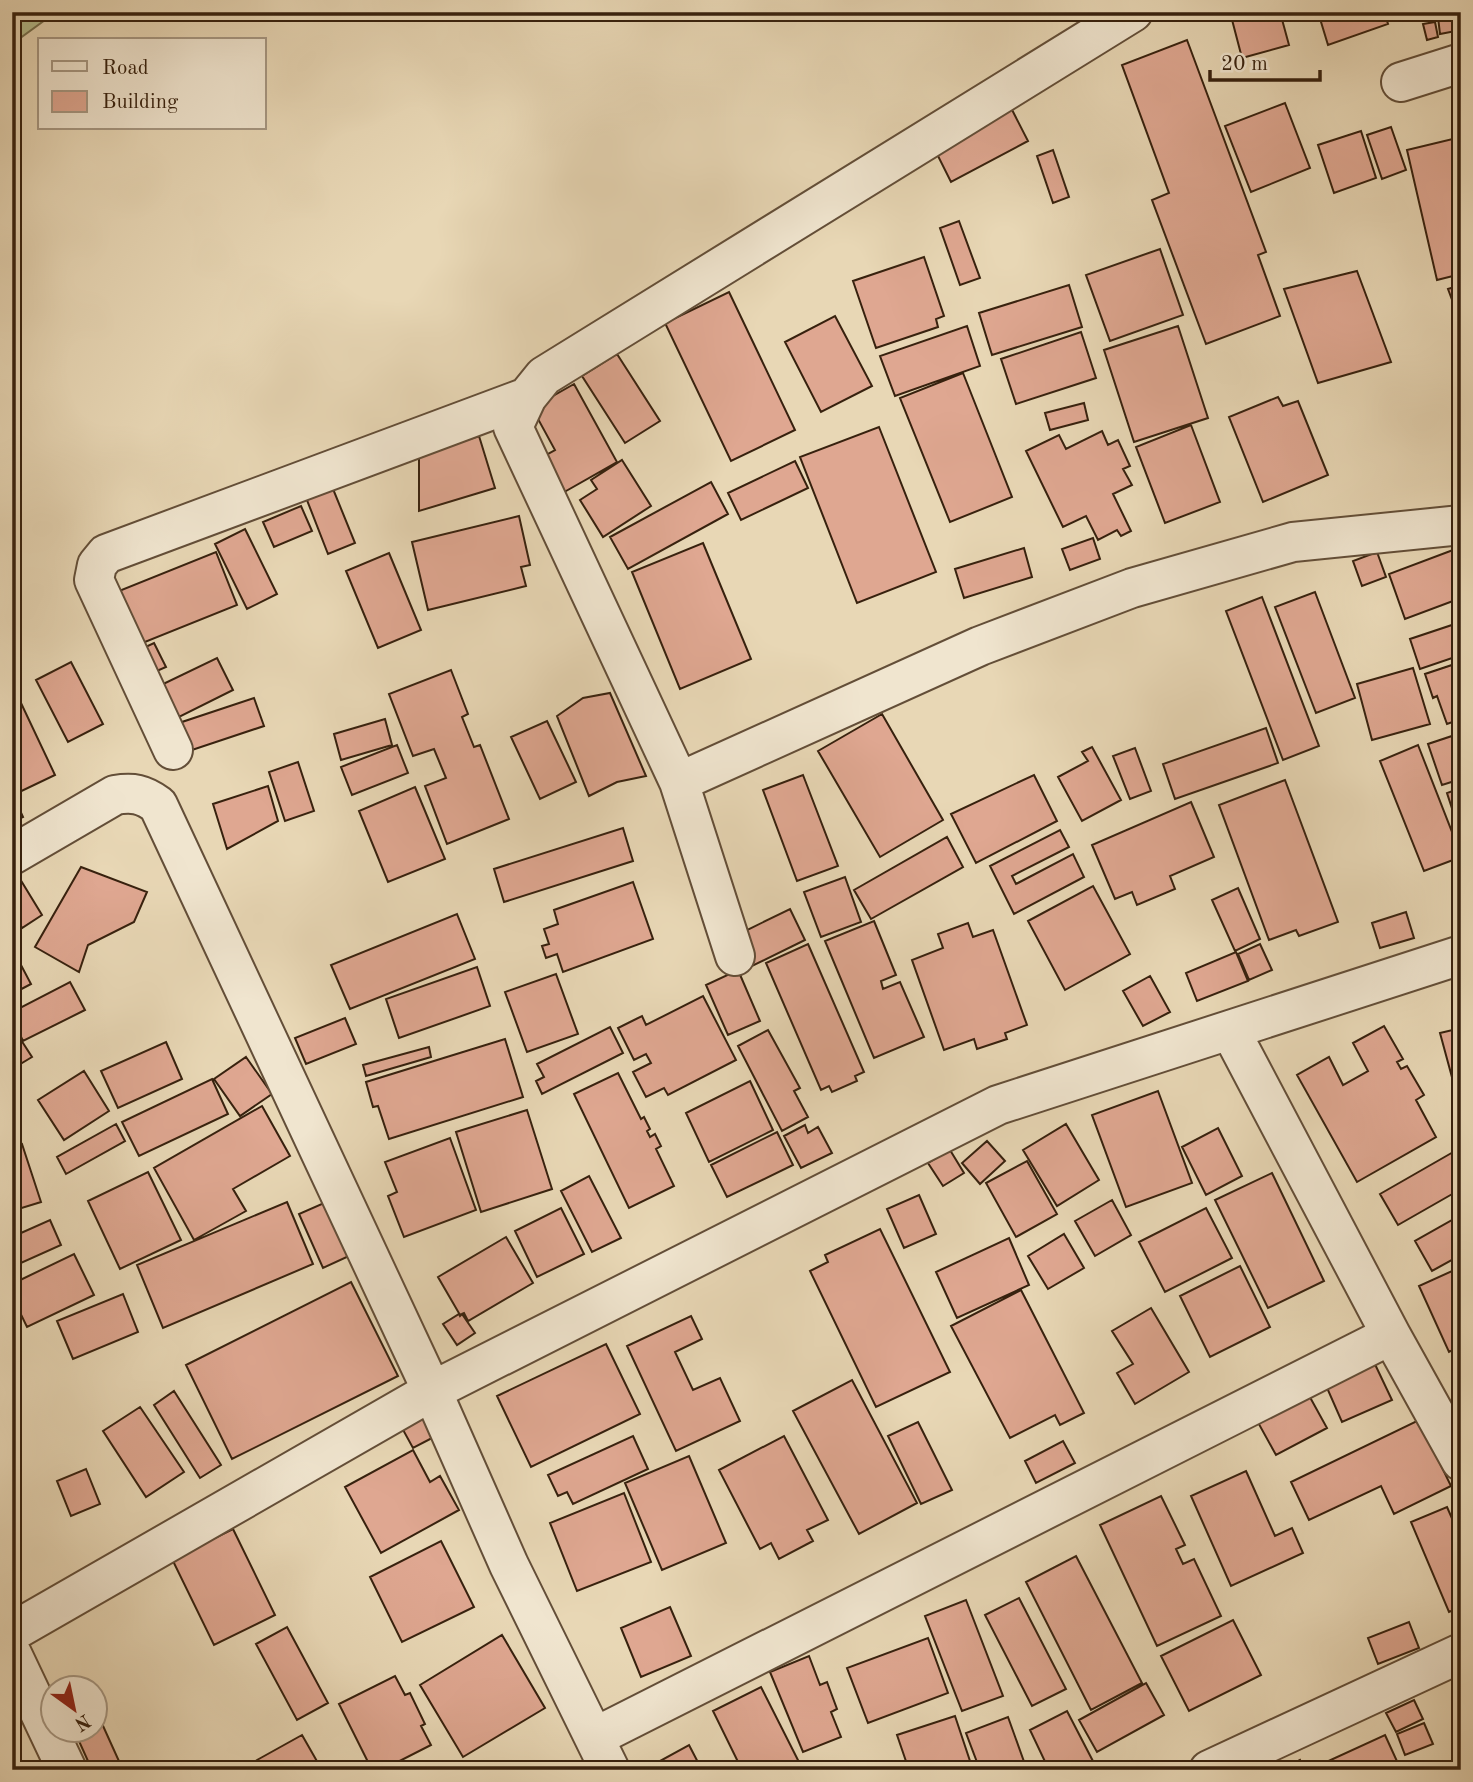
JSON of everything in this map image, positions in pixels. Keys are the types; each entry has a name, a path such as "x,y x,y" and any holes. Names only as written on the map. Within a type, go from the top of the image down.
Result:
{"street":[{"path":"735,957 679,782 513,427 527,397 544,376 1133,12"},
{"path":"1401,82 1461,63"},
{"path":"173,750 94,580 97,565 106,554 527,397"},
{"path":"679,782 981,646 1132,588 1293,542 1461,524"},
{"path":"12,855 115,795 131,792 146,796 158,805 432,1391 509,1564 603,1753 1391,1335"},
{"path":"12,1632 432,1391 999,1105 1461,955"},
{"path":"1230,1030 1391,1335 1461,1461"},
{"path":"1209,1770 1461,1653"},
{"path":"12,1654 67,1770"}],"green space":[{"path":"12,12 56,12 12,44"}],"building":[{"path":"1230,12 1280,12 1289,45 1242,58"},
{"path":"1318,12 1384,12 1388,24 1328,45"},
{"path":"1461,13 1461,30 1440,34 1438,17"},
{"path":"1435,22 1438,37 1427,40 1423,24"},
{"path":"1187,40 1266,252 1258,255 1280,316 1206,344 1152,200 1169,193 1122,65"},
{"path":"1007,100 1028,141 951,182 930,140"},
{"path":"1285,103 1310,168 1251,192 1225,126"},
{"path":"1391,127 1406,170 1382,179 1367,135"},
{"path":"1361,131 1376,178 1334,193 1318,145"},
{"path":"1461,137 1461,274 1437,280 1407,150"},
{"path":"1053,150 1069,197 1053,203 1037,156"},
{"path":"959,221 980,278 960,285 940,228"},
{"path":"1160,249 1183,315 1110,341 1086,275"},
{"path":"924,257 944,316 936,319 938,327 876,348 853,281"},
{"path":"1357,271 1391,362 1318,383 1284,289"},
{"path":"1069,285 1082,327 992,355 979,313"},
{"path":"1461,285 1461,324 1448,289"},
{"path":"729,292 795,430 731,461 665,323"},
{"path":"835,316 872,386 821,412 785,342"},
{"path":"967,326 980,366 895,396 880,356"},
{"path":"1178,326 1208,418 1134,442 1104,350"},
{"path":"1081,332 1096,378 1016,404 1001,359"},
{"path":"617,354 660,421 625,443 582,376"},
{"path":"963,373 1012,497 950,522 900,398"},
{"path":"574,384 617,462 559,495 539,459 555,450 532,408"},
{"path":"1278,397 1283,406 1298,401 1328,475 1263,502 1229,417"},
{"path":"1084,403 1088,420 1050,430 1045,413"},
{"path":"1191,425 1220,502 1165,523 1136,447"},
{"path":"879,427 936,572 857,603 800,457"},
{"path":"1102,431 1108,445 1118,440 1130,466 1123,469 1132,485 1113,494 1131,531 1121,536 1117,530 1098,540 1086,516 1063,527 1026,451 1059,435 1066,449"},
{"path":"479,436 495,488 419,511 419,455"},
{"path":"622,460 651,506 603,537 580,500 597,489 591,480"},
{"path":"795,461 808,488 741,520 728,493"},
{"path":"711,482 728,514 628,569 610,537"},
{"path":"331,484 355,543 328,554 305,495"},
{"path":"301,506 312,531 274,547 263,522"},
{"path":"519,516 530,565 521,567 526,586 428,610 412,542"},
{"path":"245,529 277,594 247,609 215,544"},
{"path":"1093,538 1100,559 1070,570 1062,549"},
{"path":"703,543 751,659 680,689 632,572"},
{"path":"1461,547 1461,598 1405,619 1389,574"},
{"path":"1024,548 1032,577 964,598 955,569"},
{"path":"216,552 237,605 130,648 109,595"},
{"path":"1377,552 1386,577 1362,586 1353,561"},
{"path":"389,553 421,630 378,648 346,571"},
{"path":"1315,592 1355,698 1316,713 1275,607"},
{"path":"1262,597 1319,746 1283,760 1226,611"},
{"path":"1461,622 1461,655 1420,669 1410,639"},
{"path":"154,643 166,667 150,674 139,650"},
{"path":"217,658 233,690 175,719 159,686"},
{"path":"71,662 103,724 68,742 36,680"},
{"path":"1461,662 1461,719 1447,724 1437,696 1433,698 1425,674"},
{"path":"1413,668 1430,724 1372,740 1357,684"},
{"path":"451,670 468,714 462,717 474,747 480,745 509,819 447,844 425,786 446,778 434,749 413,756 389,694"},
{"path":"12,684 55,775 13,795 23,817 12,822"},
{"path":"610,693 646,776 617,782 589,796 557,716 583,698"},
{"path":"254,698 264,726 189,751 179,723"},
{"path":"882,714 943,820 880,857 818,751"},
{"path":"385,719 392,745 341,760 334,734"},
{"path":"547,721 576,782 540,799 511,737"},
{"path":"1266,728 1278,763 1175,799 1163,764"},
{"path":"1461,733 1461,779 1442,785 1428,744"},
{"path":"397,745 408,773 352,795 341,767"},
{"path":"1418,745 1461,855 1424,871 1380,761"},
{"path":"1092,747 1121,800 1082,821 1058,777 1088,761 1082,752"},
{"path":"1135,748 1151,791 1130,799 1113,756"},
{"path":"298,762 314,811 285,821 269,772"},
{"path":"803,775 838,866 797,881 763,790"},
{"path":"1034,775 1057,821 976,863 951,814"},
{"path":"1285,780 1338,922 1299,936 1296,930 1269,940 1219,805"},
{"path":"268,786 278,821 227,849 213,804"},
{"path":"415,787 445,859 388,882 359,811"},
{"path":"1461,788 1461,836 1447,793"},
{"path":"1191,802 1214,857 1170,876 1175,889 1137,905 1132,892 1115,899 1092,845"},
{"path":"623,828 633,861 504,902 494,869"},
{"path":"1060,830 1069,847 1012,876 1016,884 1073,854 1084,877 1014,914 990,866"},
{"path":"947,837 963,867 871,919 854,890"},
{"path":"81,867 147,892 134,922 88,945 79,972 35,947"},
{"path":"17,874 42,915 22,928 12,912 12,877"},
{"path":"845,877 861,922 821,937 804,892"},
{"path":"633,882 653,939 563,972 557,954 546,958 542,946 549,944 544,929 558,924 554,910"},
{"path":"1093,886 1130,954 1065,990 1028,921"},
{"path":"1238,888 1260,939 1235,951 1212,900"},
{"path":"790,909 805,940 752,966 737,935"},
{"path":"1406,912 1414,938 1380,948 1372,923"},
{"path":"457,914 475,959 350,1009 331,965"},
{"path":"874,921 896,975 881,981 883,989 900,982 924,1037 874,1058 825,941"},
{"path":"968,923 973,937 993,930 1027,1025 1005,1033 1007,1039 977,1049 974,1039 944,1050 912,960 943,948 938,934"},
{"path":"808,944 864,1072 855,1076 857,1081 832,1092 829,1086 821,1090 766,963"},
{"path":"1260,944 1272,970 1249,980 1238,954"},
{"path":"12,948 31,984 12,994"},
{"path":"1236,952 1248,981 1197,1001 1186,973"},
{"path":"477,967 490,1006 399,1038 386,999"},
{"path":"738,970 760,1021 728,1035 706,985"},
{"path":"556,974 578,1034 527,1052 505,992"},
{"path":"1150,976 1170,1012 1143,1026 1123,991"},
{"path":"70,982 85,1010 23,1041 12,1018 12,1012"},
{"path":"703,996 736,1060 668,1095 664,1088 646,1097 633,1072 651,1063 646,1054 634,1060 618,1028 642,1016 646,1025"},
{"path":"345,1018 356,1044 306,1064 295,1038"},
{"path":"12,1026 32,1057 12,1069"},
{"path":"1384,1026 1403,1059 1397,1062 1401,1069 1407,1066 1424,1095 1416,1100 1436,1137 1357,1182 1297,1075 1329,1057 1343,1085 1368,1071 1353,1043"},
{"path":"610,1027 623,1053 542,1094 536,1081 544,1077 537,1064"},
{"path":"1461,1028 1461,1091 1456,1092 1440,1033"},
{"path":"768,1030 800,1088 794,1091 808,1117 782,1131 738,1046"},
{"path":"505,1039 523,1097 389,1139 378,1106 373,1107 366,1082"},
{"path":"166,1042 182,1079 118,1108 101,1071"},
{"path":"429,1047 431,1057 366,1076 363,1065"},
{"path":"246,1057 272,1094 240,1116 214,1079"},
{"path":"84,1071 109,1111 64,1140 38,1100"},
{"path":"618,1073 641,1119 644,1117 650,1129 647,1131 650,1137 655,1134 661,1146 656,1149 674,1186 629,1208 574,1094"},
{"path":"212,1079 228,1114 139,1156 122,1122"},
{"path":"750,1081 773,1130 709,1162 686,1113"},
{"path":"1158,1091 1192,1183 1126,1207 1092,1115"},
{"path":"262,1106 290,1156 233,1189 246,1211 194,1240 154,1168"},
{"path":"527,1110 552,1189 481,1212 456,1132"},
{"path":"116,1124 125,1141 66,1174 57,1157"},
{"path":"1066,1124 1099,1180 1057,1206 1023,1150"},
{"path":"805,1125 808,1133 818,1127 832,1153 801,1168 784,1136"},
{"path":"1218,1128 1242,1176 1206,1195 1182,1147"},
{"path":"777,1132 793,1165 727,1197 711,1165"},
{"path":"450,1138 476,1210 404,1237 388,1196 397,1192 385,1162"},
{"path":"987,1141 1005,1161 980,1184 962,1163"},
{"path":"22,1144 41,1202 12,1211 12,1147"},
{"path":"950,1150 964,1173 943,1186 928,1163"},
{"path":"1455,1151 1461,1161 1461,1189 1398,1225 1380,1194"},
{"path":"1027,1161 1057,1214 1016,1237 986,1183"},
{"path":"148,1172 181,1240 120,1269 88,1201"},
{"path":"1272,1173 1324,1281 1268,1308 1215,1200"},
{"path":"589,1176 621,1238 592,1252 561,1191"},
{"path":"919,1195 936,1234 904,1248 887,1209"},
{"path":"1112,1200 1131,1235 1095,1256 1075,1221"},
{"path":"287,1202 313,1264 163,1328 137,1265"},
{"path":"324,1203 349,1256 323,1268 299,1214"},
{"path":"561,1208 584,1254 537,1277 515,1231"},
{"path":"1206,1208 1232,1258 1165,1292 1139,1242"},
{"path":"1461,1215 1461,1255 1432,1271 1415,1241"},
{"path":"50,1220 61,1245 12,1267 12,1237"},
{"path":"880,1229 950,1372 876,1407 810,1271 828,1262 825,1255"},
{"path":"1064,1234 1084,1268 1048,1289 1028,1256"},
{"path":"506,1237 533,1283 468,1321 464,1313 460,1315 438,1277"},
{"path":"1009,1238 1029,1285 957,1318 936,1272"},
{"path":"74,1254 94,1295 27,1327 12,1296 12,1284"},
{"path":"1240,1266 1270,1327 1210,1357 1180,1296"},
{"path":"1461,1267 1461,1346 1449,1352 1419,1286"},
{"path":"351,1282 398,1376 232,1459 186,1365"},
{"path":"1021,1290 1084,1413 1060,1425 1055,1415 1010,1438 951,1326"},
{"path":"123,1294 138,1332 73,1359 57,1321"},
{"path":"1151,1308 1189,1372 1135,1404 1117,1373 1133,1364 1112,1331"},
{"path":"462,1314 475,1333 457,1345 443,1324"},
{"path":"691,1316 702,1339 675,1352 693,1390 720,1378 740,1421 676,1451 627,1346"},
{"path":"606,1344 640,1414 531,1467 497,1396"},
{"path":"1372,1358 1392,1400 1342,1422 1324,1381"},
{"path":"852,1380 917,1503 859,1534 793,1411"},
{"path":"1306,1390 1327,1428 1276,1455 1255,1417"},
{"path":"174,1391 221,1465 200,1478 154,1405"},
{"path":"140,1407 184,1472 146,1497 103,1431"},
{"path":"423,1416 434,1437 413,1448 402,1428"},
{"path":"1419,1420 1451,1486 1394,1514 1381,1486 1309,1520 1291,1482"},
{"path":"918,1422 952,1490 921,1504 888,1436"},
{"path":"633,1436 648,1469 573,1504 567,1492 558,1496 548,1475"},
{"path":"784,1436 828,1520 807,1530 813,1541 779,1559 771,1543 760,1549 719,1470"},
{"path":"1063,1441 1075,1463 1036,1483 1025,1461"},
{"path":"413,1450 430,1482 440,1476 459,1510 381,1553 345,1487"},
{"path":"689,1456 726,1543 662,1570 625,1483"},
{"path":"86,1469 100,1504 71,1516 57,1481"},
{"path":"1246,1471 1275,1536 1292,1528 1303,1553 1231,1586 1191,1496"},
{"path":"624,1493 651,1562 577,1591 550,1523"},
{"path":"1161,1496 1185,1545 1176,1549 1183,1564 1194,1559 1221,1616 1157,1646 1100,1525"},
{"path":"1447,1507 1461,1539 1461,1607 1449,1612 1411,1522"},
{"path":"233,1529 275,1615 214,1645 172,1559"},
{"path":"441,1541 474,1607 402,1642 370,1577"},
{"path":"1076,1556 1142,1683 1091,1710 1026,1582"},
{"path":"1019,1598 1066,1689 1032,1706 985,1615"},
{"path":"966,1600 1003,1696 962,1711 925,1616"},
{"path":"670,1607 691,1656 641,1677 621,1628"},
{"path":"1233,1620 1261,1675 1189,1711 1161,1656"},
{"path":"1409,1622 1419,1648 1378,1664 1368,1638"},
{"path":"287,1627 328,1703 297,1720 256,1644"},
{"path":"502,1635 545,1708 463,1757 420,1685"},
{"path":"928,1638 948,1693 868,1723 847,1668"},
{"path":"809,1656 820,1685 827,1682 837,1709 831,1712 841,1737 803,1752 770,1672"},
{"path":"395,1676 405,1695 410,1693 425,1724 421,1726 431,1745 382,1770 372,1770 339,1704"},
{"path":"1146,1683 1164,1715 1097,1752 1079,1720"},
{"path":"761,1687 803,1770 742,1770 713,1711"},
{"path":"1414,1700 1423,1719 1396,1732 1386,1713"},
{"path":"1067,1711 1096,1767 1091,1770 1049,1770 1030,1730"},
{"path":"955,1716 973,1770 909,1770 897,1735"},
{"path":"1008,1717 1027,1770 980,1770 966,1733"},
{"path":"1424,1723 1433,1744 1405,1755 1397,1734"},
{"path":"302,1735 322,1770 263,1770 257,1760"},
{"path":"1385,1735 1401,1770 1327,1770 1324,1763"},
{"path":"108,1737 123,1770 92,1770 80,1744 108,1744"},
{"path":"689,1745 702,1770 650,1770 649,1767"},
{"path":"1300,1760 1305,1770 1282,1770"}]}
